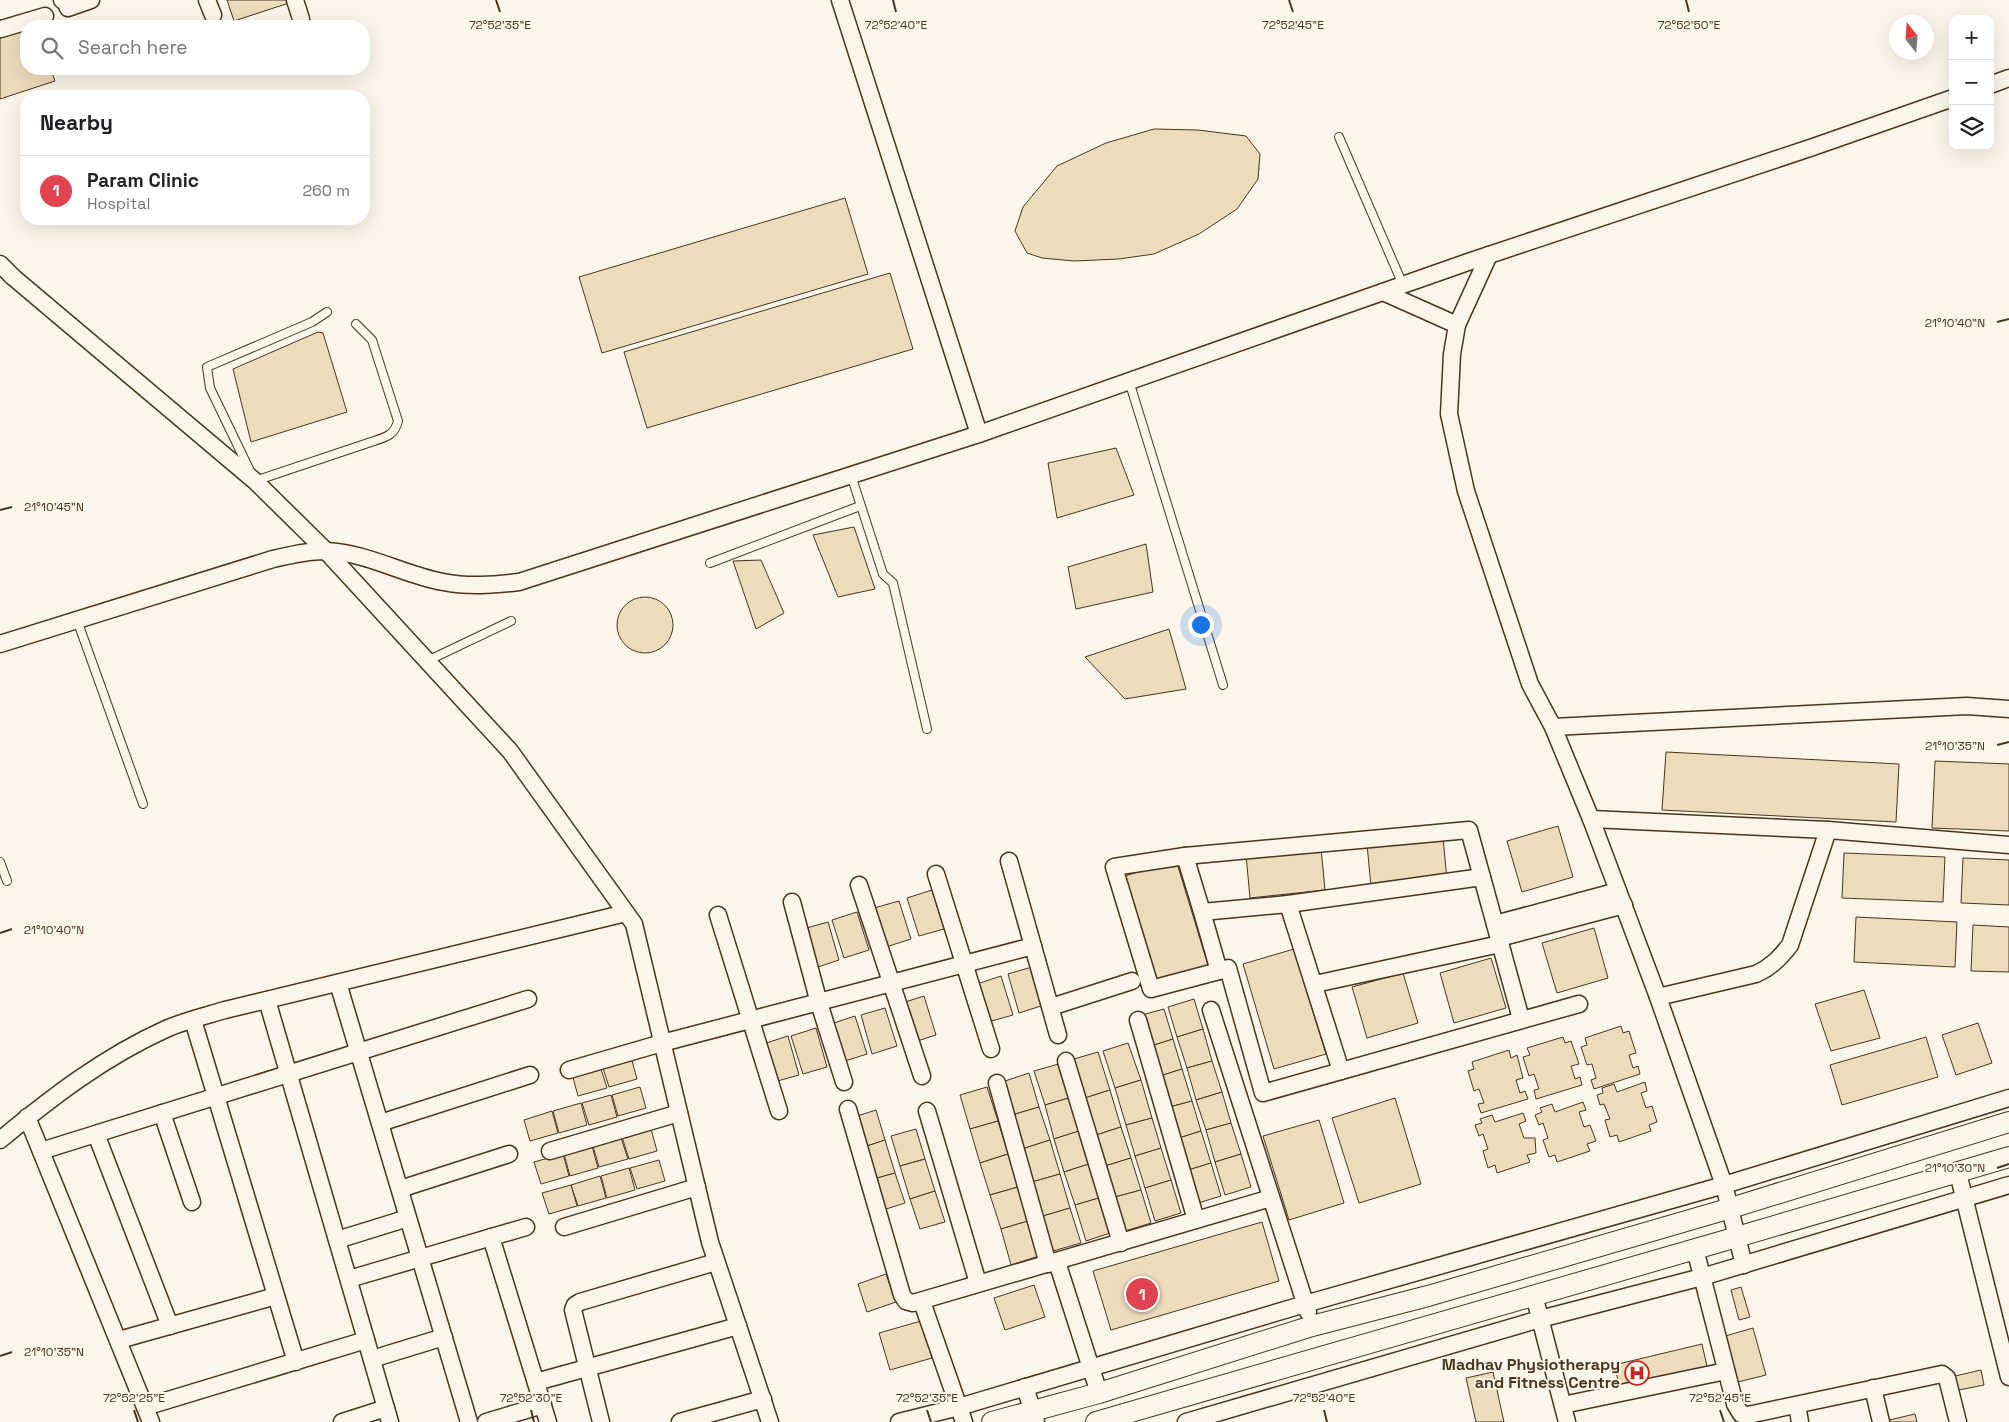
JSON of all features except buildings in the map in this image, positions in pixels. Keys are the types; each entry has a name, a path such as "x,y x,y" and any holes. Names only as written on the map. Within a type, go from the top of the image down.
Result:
{"street":[{"path":"48,20 66,3 91,0"},
{"path":"296,0 301,19"},
{"path":"840,0 979,434"},
{"path":"1,29 20,26"},
{"path":"1994,84 2009,78"},
{"path":"0,644 272,559 298,553 326,551 350,555 442,582 478,586 519,582 979,434 1403,285 1949,99"},
{"path":"1490,255 1457,325 1452,354 1449,414 1466,491 1530,684 1553,727 1591,819 1658,997 1724,1185 1744,1265"},
{"path":"0,264 12,277 256,482 326,551 510,751 634,924 716,1262 770,1422"},
{"path":"0,283 28,290"},
{"path":"1383,292 1457,325"},
{"path":"1553,727 1968,706 2009,709"},
{"path":"1591,819 1828,830 2009,846"},
{"path":"1521,1020 1469,830 1185,856 1114,867 1151,989 1228,968 1263,1093 1579,1004"},
{"path":"1658,997 1756,974 1780,958 1790,944 1828,830"},
{"path":"1185,856 1219,971"},
{"path":"1009,861 1058,1035"},
{"path":"936,874 991,1049"},
{"path":"1202,912 1288,904 1482,877"},
{"path":"859,885 922,1076"},
{"path":"1315,984 1498,935 1621,898"},
{"path":"792,902 844,1082"},
{"path":"1288,904 1342,1071"},
{"path":"0,1140 47,1101 108,1059 167,1028 267,1000 626,914"},
{"path":"718,915 779,1111"},
{"path":"569,1070 662,1043 1033,946"},
{"path":"1051,1008 1132,981"},
{"path":"338,983 469,1422"},
{"path":"41,1151 528,999"},
{"path":"267,1000 388,1415 342,1422"},
{"path":"1211,1010 1312,1326"},
{"path":"193,1020 296,1362"},
{"path":"1138,1020 1196,1220"},
{"path":"1066,1061 1121,1243"},
{"path":"380,1123 530,1075"},
{"path":"997,1084 1052,1263 1100,1393"},
{"path":"899,1422 962,1415 1025,1387 1091,1367 1724,1185 2009,1098"},
{"path":"848,1109 902,1295 906,1301 913,1303 922,1302 978,1283 1271,1198"},
{"path":"927,1111 978,1283"},
{"path":"162,1112 192,1202"},
{"path":"550,1151 679,1113"},
{"path":"27,1117 148,1415 296,1362 366,1340"},
{"path":"992,1422 1034,1417 1100,1393 1312,1326 1428,1296 1731,1208 2009,1122"},
{"path":"96,1134 170,1326"},
{"path":"400,1189 509,1154"},
{"path":"1096,1422 2009,1157"},
{"path":"1958,1173 2009,1377"},
{"path":"1186,1422 1540,1319 1744,1265 2009,1185"},
{"path":"564,1227 697,1187"},
{"path":"337,1240 408,1218"},
{"path":"349,1279 526,1227"},
{"path":"491,1237 548,1422"},
{"path":"1695,1249 1735,1404 1741,1414 1748,1415 1944,1374 1958,1422"},
{"path":"601,1422 573,1310 575,1305 716,1262"},
{"path":"1534,1295 1567,1422"},
{"path":"118,1340 276,1296"},
{"path":"922,1302 962,1415"},
{"path":"536,1382 738,1326"},
{"path":"372,1359 444,1337"},
{"path":"1563,1405 1726,1371"},
{"path":"1025,1387 1034,1417"},
{"path":"1873,1388 1881,1422"},
{"path":"680,1422 763,1399"},
{"path":"1797,1404 1800,1422"},
{"path":"486,1422 543,1405"}],"lane":[{"path":"1339,137 1403,285"},
{"path":"327,312 312,322 207,368 210,388 256,482 381,439 396,430 398,421 372,340 356,324"},
{"path":"1129,382 1223,685"},
{"path":"850,475 883,574 893,583 927,729"},
{"path":"710,563 860,506"},
{"path":"77,620 143,804"},
{"path":"427,661 511,620"},
{"path":"0,862 7,881"}],"place":[{"name":"Param Clinic","path":"1142,1294"},
{"name":"Madhav Physiotherapy and Fitness Centre","path":"1637,1373"}]}
